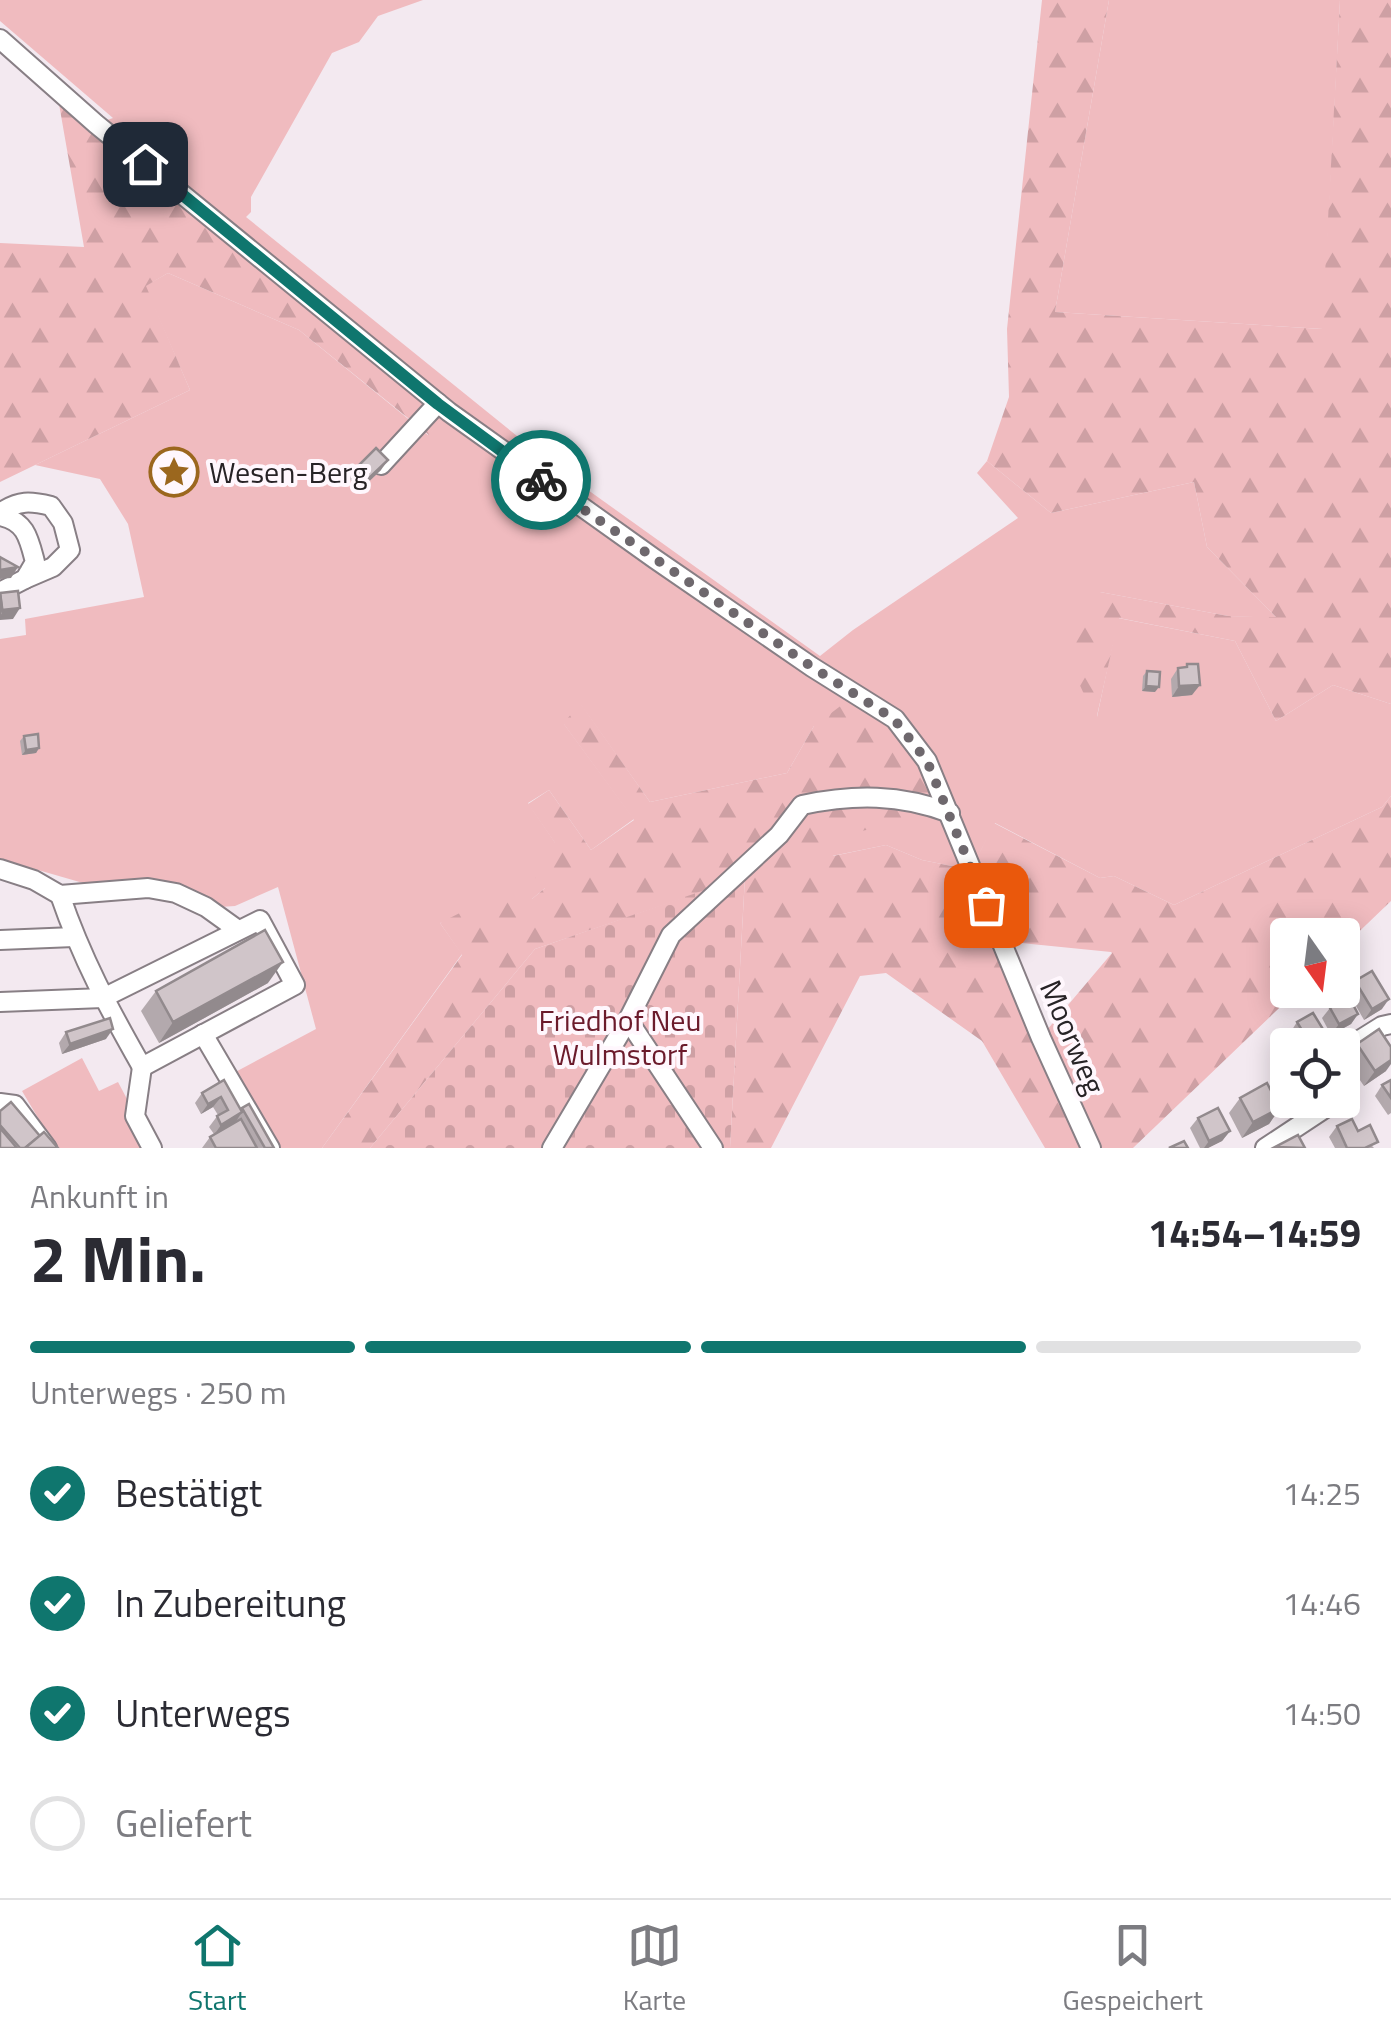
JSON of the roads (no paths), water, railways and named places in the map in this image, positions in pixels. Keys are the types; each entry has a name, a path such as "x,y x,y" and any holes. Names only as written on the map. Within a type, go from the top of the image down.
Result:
{"street":[{"name":"Moorweg","path":"0,39 96,124 438,404 655,560 894,719 927,761 1041,1038 1091,1148"},
{"path":"381,465 438,404"},
{"path":"0,514 16,502 51,506 63,524 70,550 52,568 0,592"},
{"path":"0,514 13,518 26,530 35,562 25,580"},
{"path":"552,1148 628,1020 671,935 779,834 802,805 884,796 917,800 950,812"},
{"path":"0,869 34,880 60,896 148,888 176,894 206,907 238,930"},
{"path":"60,896 74,937 103,998 142,1067 136,1116 152,1148"},
{"path":"0,1002 103,998 260,920 295,986 142,1067"},
{"path":"0,940 74,937"},
{"path":"628,1020 713,1148"},
{"path":"1360,1040 1391,1024"},
{"path":"203,1034 270,1148"},
{"path":"0,1103 16,1105 47,1148"},
{"path":"1266,1148 1310,1118"}],"place":[{"name":"Wesen-Berg","path":"174,472"}],"park label":[{"name":"Friedhof Neu Wulmstorf","path":"620,1037"}]}
